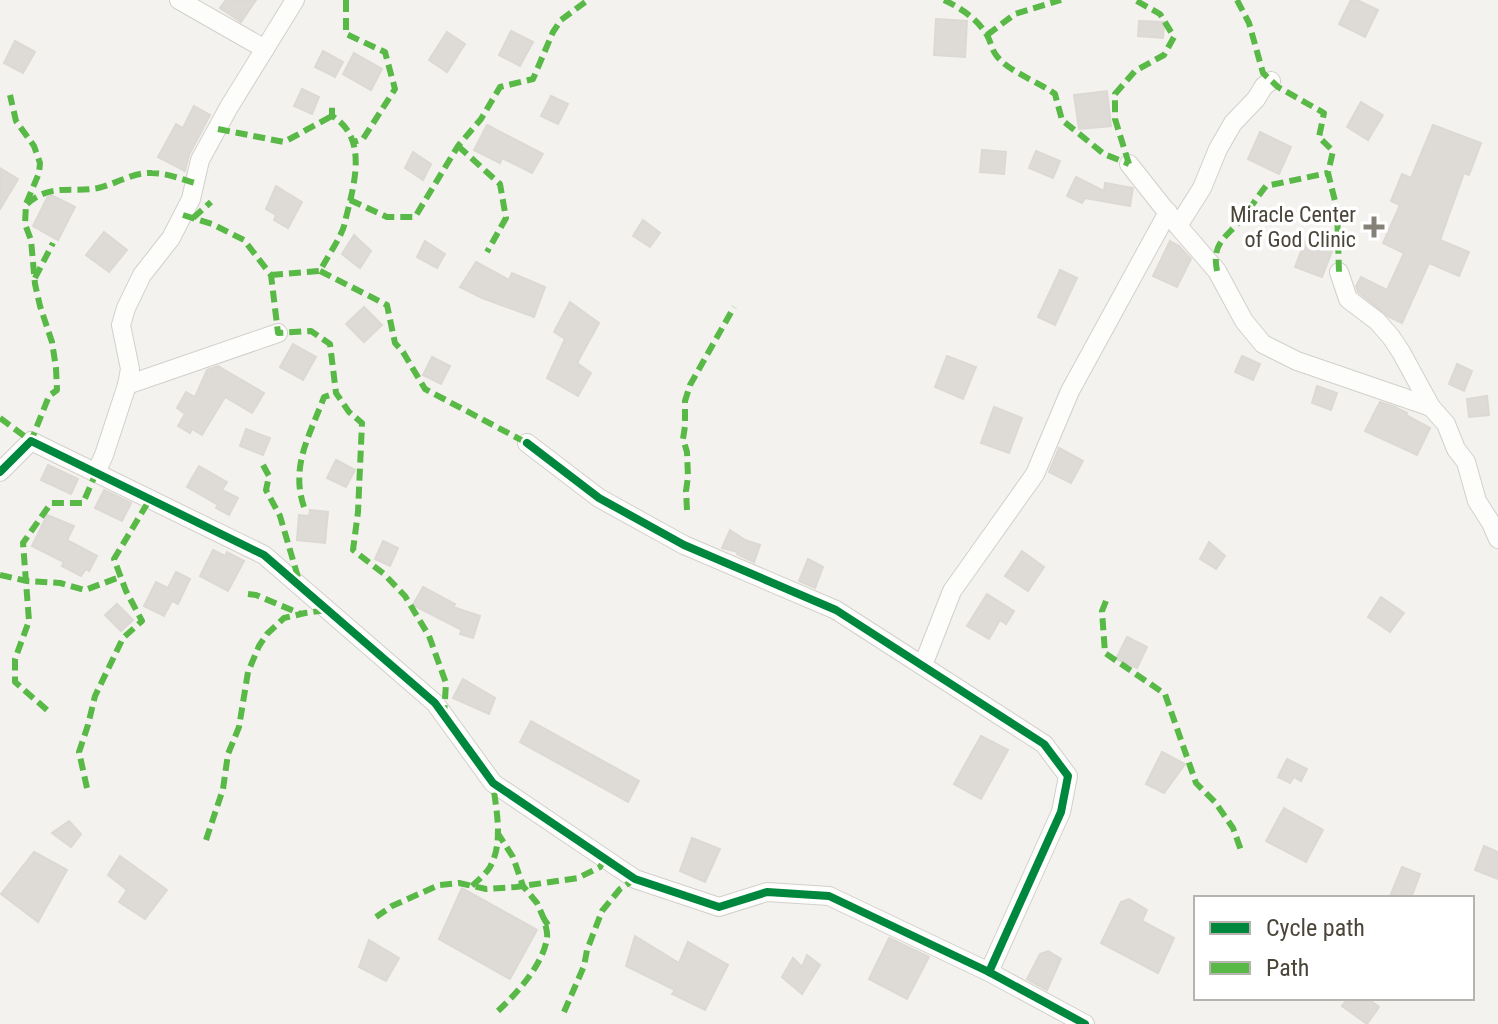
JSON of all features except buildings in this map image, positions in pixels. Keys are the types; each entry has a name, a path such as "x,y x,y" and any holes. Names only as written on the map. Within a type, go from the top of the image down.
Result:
{"street":[{"path":"179,0 265,49"},
{"path":"96,473 130,369 121,325 126,308 142,275 171,238 191,199 200,160 229,107 295,0"},
{"path":"923,665 952,591 1035,474 1070,391 1173,219 1202,188 1233,123 1271,81"},
{"path":"1129,164 1217,271 1244,321 1263,344 1297,361 1431,407"},
{"path":"1339,272 1348,299 1377,321 1391,337 1431,407 1446,424 1456,449 1466,462 1477,501 1498,539"},
{"path":"127,385 278,333"},
{"path":"0,472 31,441 264,555 435,703 493,783 635,879 719,907 767,892 829,896 989,972 1085,1024"},
{"path":"527,443 599,498 684,545 836,610 1044,744 1068,776 1061,812 989,972"}],"marked path":[{"path":"346,0 346,34 385,52 395,89 363,139 354,142"},
{"path":"350,200 387,217 415,217 458,146 481,119 500,87 533,79 561,20 588,0"},
{"path":"944,0 980,25 1001,61 1055,94 1062,120 1104,154 1129,164"},
{"path":"987,35 1015,14 1061,0"},
{"path":"1129,164 1115,119 1115,94 1135,71 1164,55 1174,37 1160,14 1135,0"},
{"path":"1237,0 1249,23 1263,73 1278,87 1324,113 1319,137 1333,151 1328,173 1337,209 1339,272"},
{"path":"0,418 31,441 49,396 57,390 52,342 40,306 31,240 25,224 26,204 40,163 34,146 16,121 10,95"},
{"path":"271,275 320,271 342,231 354,182 355,152 344,126 332,116 332,105"},
{"path":"218,129 284,142 332,116"},
{"path":"458,146 500,184 506,218 487,252"},
{"path":"27,204 44,193 98,188 145,173 163,174 195,183"},
{"path":"1217,271 1216,254 1220,243 1266,186 1328,173"},
{"path":"193,218 211,202"},
{"path":"183,215 212,224 244,240 271,275 278,333 311,331 330,344 336,393 349,412 362,423 353,550 384,574 405,596 429,636 446,683 444,715"},
{"path":"35,278 53,243"},
{"path":"320,271 387,305 395,343 425,389 527,443"},
{"path":"687,510 687,452 683,439 685,401 690,385 734,307"},
{"path":"304,507 300,492 300,464 324,397 336,393"},
{"path":"263,465 269,476 266,490 280,516 300,584"},
{"path":"47,710 15,682 15,659 29,621 23,543 51,503 83,503 96,473"},
{"path":"87,788 79,752 95,696 123,638 142,621 114,559 150,499"},
{"path":"0,575 60,583 85,590 120,577"},
{"path":"248,594 301,614"},
{"path":"1106,601 1102,611 1105,653 1165,694 1196,783 1215,802 1233,828 1242,853"},
{"path":"206,840 223,789 228,754 239,727 248,672 259,646 284,618 327,610"},
{"path":"472,886 490,867 497,847 493,783"},
{"path":"497,832 513,857 523,886 537,903 544,919"},
{"path":"376,917 392,906 439,885 459,883 486,889 578,878 600,867 605,859"},
{"path":"564,1012 584,966 602,911 620,889 635,879"},
{"path":"498,1011 535,968 547,938 544,919 548,925"}],"cycle path":[{"path":"0,472 31,441 264,555 435,703 493,783 635,879 719,907 767,892 829,896 989,972 1085,1024"},
{"path":"527,443 599,498 684,545 836,610 1044,744 1068,776 1061,812 989,972"}],"place":[{"name":"Miracle Center of God Clinic","path":"1374,227"}]}
